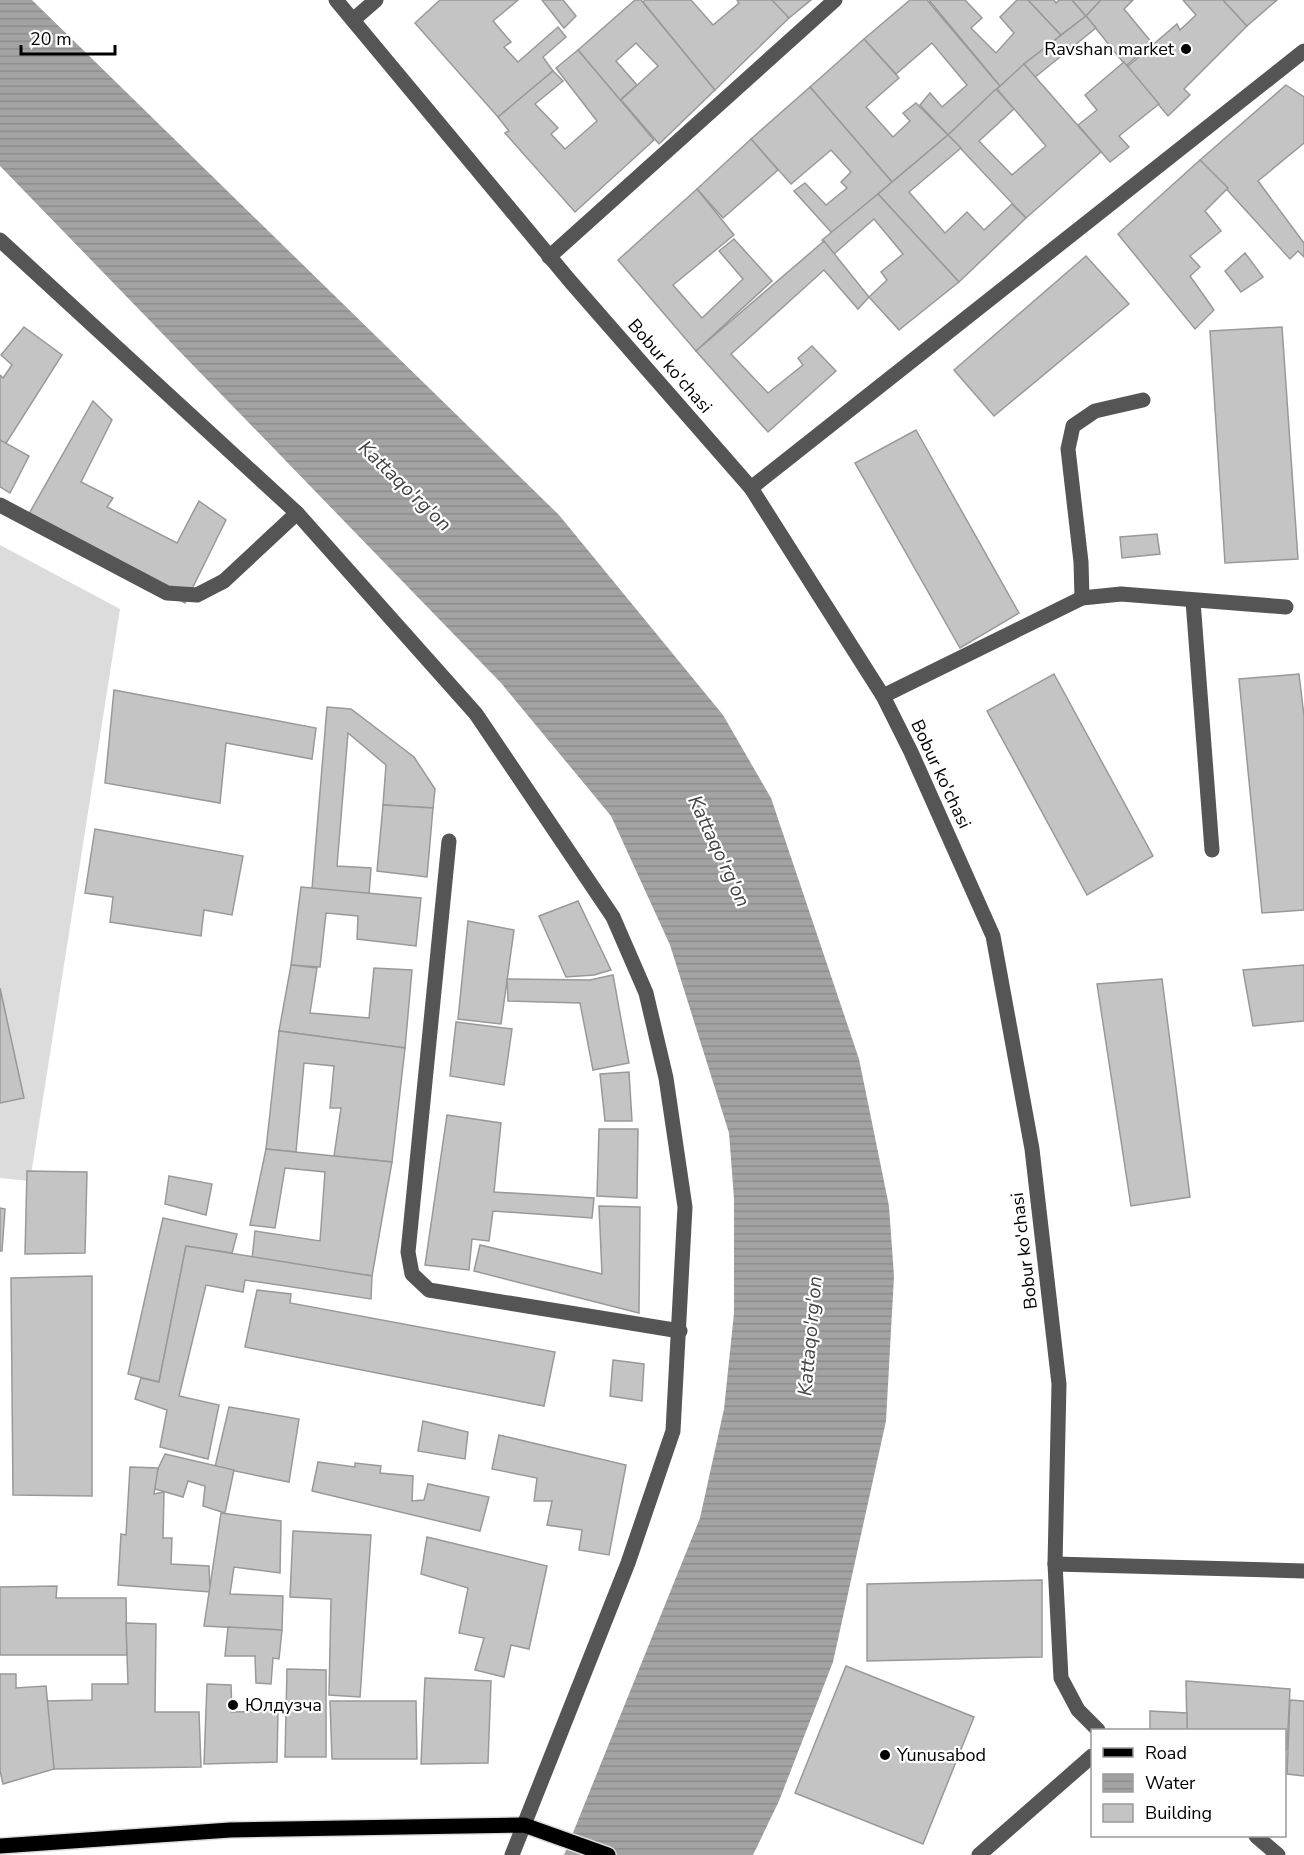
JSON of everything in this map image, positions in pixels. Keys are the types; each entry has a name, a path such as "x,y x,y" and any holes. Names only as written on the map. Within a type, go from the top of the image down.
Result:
{"main road":[{"path":"0,1846 230,1830 524,1825 608,1855"}],"street":[{"name":"Bobur ko'chasi","path":"336,0 549,257 751,488 883,696 993,936 1032,1149 1059,1384 1054,1564 1061,1678 1078,1710 1096,1729"},
{"path":"353,20 376,0"},
{"path":"549,257 835,0"},
{"path":"751,488 1304,51"},
{"path":"0,240 297,513 476,714 613,917 646,993 666,1078 684,1207 680,1331 673,1431 628,1563 512,1855"},
{"path":"1082,598 1081,562 1068,449 1073,426 1095,411 1143,400"},
{"path":"0,505 167,593 197,595 224,581 297,513"},
{"path":"883,696 1082,598 1121,594 1286,607"},
{"path":"1193,601 1212,850"},
{"path":"449,841 408,1252 412,1274 429,1290 680,1331"},
{"path":"1054,1564 1304,1570"},
{"path":"979,1855 1091,1757"},
{"path":"1257,1837 1278,1855"}],"shaded area":[{"path":"0,545 120,609 30,1181 0,1178"}],"water":[{"name":"Kattaqo'rg'on","path":"0,0 32,0 559,515 723,715 771,798 859,1059 889,1206 894,1276 886,1421 833,1662 779,1801 753,1855 564,1855 700,1518 724,1409 734,1313 734,1199 729,1133 670,945 611,816 501,683 0,166"}],"building":[{"path":"440,0 518,0 493,21 511,42 504,47 518,62 558,27 566,37 543,57 553,71 498,117 415,23"},
{"path":"542,0 563,0 576,16 564,28"},
{"path":"635,0 641,0 715,90 659,144 621,100 658,66 636,43 616,61 637,85 620,100 578,50"},
{"path":"645,0 691,0 713,25 739,3 737,0 773,0 789,18 715,90 643,2"},
{"path":"772,0 811,0 789,18"},
{"path":"910,0 927,0 1000,86 948,135 920,105 930,93 942,107 967,85 932,43 896,74 864,39"},
{"path":"929,0 965,0 982,18 971,28 996,53 1014,33 1000,17 1017,0 1028,0 1061,35 1000,86"},
{"path":"1028,0 1054,0 1056,3 1059,0 1072,0 1086,16 1061,35"},
{"path":"1072,0 1101,0 1086,16"},
{"name":"Ravshan market","path":"1101,0 1133,0 1124,9 1152,43 1126,66 1086,16"},
{"name":"Ravshan market","path":"1183,0 1223,0 1247,26 1184,89 1190,95 1168,116 1127,67 1177,24 1180,30 1196,15"},
{"path":"1223,0 1277,0 1247,26"},
{"path":"1086,16 1096,28 1034,78 1024,64"},
{"path":"864,39 899,78 866,107 893,137 910,121 903,113 916,103 948,135 892,182 810,87"},
{"path":"578,50 654,140 575,212 505,133 509,131 498,117 553,71 563,81 535,104 558,128 551,134 565,149 597,121 556,68"},
{"path":"1124,62 1159,104 1119,136 1129,147 1110,162 1078,125 1097,110 1085,95"},
{"path":"1024,64 1101,152 1026,218 948,135 996,89 1014,109 979,141 1012,175 1046,146 997,89"},
{"path":"1286,85 1304,97 1304,143 1258,181 1304,243 1304,257 1298,251 1290,259 1200,160"},
{"path":"810,87 892,182 832,233 794,191 805,183 826,205 847,188 841,182 851,172 831,150 791,184 751,139"},
{"path":"948,135 961,148 909,192 945,233 967,212 984,230 1012,204 1026,218 959,282 878,194"},
{"path":"751,139 778,170 723,218 697,189"},
{"path":"1200,160 1228,188 1205,211 1221,231 1190,256 1200,267 1190,276 1214,310 1195,329 1118,234"},
{"path":"697,189 734,235 673,285 702,318 743,279 719,251 734,239 772,281 696,351 618,260"},
{"path":"878,194 959,282 899,330 869,297 887,280 881,272 903,254 874,219 834,254 822,240"},
{"path":"824,241 869,297 858,309 824,270 731,354 768,393 803,365 798,358 812,346 836,371 768,432 696,351"},
{"path":"1245,253 1263,277 1241,292 1225,271"},
{"path":"1086,256 1129,304 994,416 954,370"},
{"path":"24,327 62,355 5,445 0,441 0,375 3,378 12,365 1,355"},
{"path":"1282,327 1298,559 1225,563 1210,331"},
{"path":"93,401 112,420 81,482 113,498 107,507 177,543 199,501 226,520 185,603 26,519"},
{"path":"916,430 1019,613 960,648 855,463"},
{"path":"0,440 29,456 10,493 0,487"},
{"path":"1157,534 1160,554 1122,558 1120,537"},
{"path":"1054,674 1153,856 1087,895 987,711"},
{"path":"1299,674 1304,716 1304,910 1262,913 1239,679"},
{"path":"114,690 316,728 312,759 226,743 220,803 105,783"},
{"path":"327,707 351,709 414,757 435,789 433,808 383,805 386,765 348,733 337,866 371,868 369,895 312,889"},
{"path":"383,805 433,808 427,877 377,871"},
{"path":"95,829 243,856 232,915 204,910 201,936 110,922 113,897 85,893"},
{"path":"301,887 421,898 416,946 357,939 358,916 326,913 320,967 291,965"},
{"path":"578,901 611,970 594,975 566,977 539,916"},
{"path":"468,921 514,930 501,1024 458,1019"},
{"path":"291,965 317,968 310,1013 369,1018 374,968 412,970 405,1048 279,1031"},
{"path":"1304,965 1304,1021 1253,1026 1243,970"},
{"path":"613,975 629,1063 593,1070 580,1003 508,1001 507,979 590,980"},
{"path":"1162,979 1190,1197 1131,1206 1097,984"},
{"path":"0,988 24,1098 0,1103"},
{"path":"456,1022 512,1029 504,1085 450,1076"},
{"path":"279,1031 405,1048 392,1162 334,1156 341,1108 330,1108 334,1066 304,1063 296,1152 266,1149"},
{"path":"629,1072 632,1121 605,1121 600,1074"},
{"path":"447,1115 501,1123 494,1192 594,1198 592,1218 493,1211 489,1241 472,1239 469,1270 425,1265"},
{"path":"599,1129 638,1129 637,1198 597,1196"},
{"path":"266,1149 392,1162 372,1276 252,1259 255,1231 320,1241 325,1172 285,1168 275,1228 250,1225"},
{"path":"27,1171 87,1172 85,1253 25,1254"},
{"path":"169,1176 212,1184 206,1215 165,1204"},
{"path":"599,1206 640,1207 639,1313 474,1271 480,1245 602,1274"},
{"path":"0,1208 5,1209 2,1251 0,1251"},
{"path":"163,1218 237,1234 232,1253 186,1246 159,1382 128,1374"},
{"path":"186,1246 372,1276 371,1299 245,1280 243,1292 206,1285 179,1396 219,1405 208,1459 160,1447 167,1410 135,1399 141,1378 159,1382"},
{"path":"92,1276 92,1496 13,1495 11,1278"},
{"path":"257,1290 291,1294 290,1303 555,1352 544,1406 245,1347"},
{"path":"613,1360 644,1364 642,1401 610,1396"},
{"path":"229,1407 299,1419 289,1482 215,1467"},
{"path":"423,1421 468,1432 465,1459 418,1451"},
{"path":"499,1435 626,1465 609,1555 579,1550 582,1530 547,1525 552,1501 534,1501 537,1478 492,1469"},
{"path":"165,1454 234,1470 225,1513 203,1506 205,1486 188,1481 183,1497 155,1489 156,1473"},
{"path":"318,1462 355,1467 355,1463 381,1466 380,1473 413,1476 412,1501 424,1500 428,1484 489,1497 480,1531 312,1491"},
{"path":"130,1467 158,1468 154,1494 164,1492 163,1538 172,1538 171,1564 209,1566 210,1592 118,1585 121,1534 126,1535"},
{"path":"221,1513 281,1521 280,1573 234,1567 230,1594 283,1596 282,1630 204,1626"},
{"path":"293,1531 371,1535 360,1697 329,1695 331,1599 290,1597"},
{"path":"427,1537 547,1566 529,1649 511,1645 504,1677 475,1670 484,1638 459,1633 468,1588 421,1574"},
{"path":"1042,1580 1042,1657 867,1661 867,1584"},
{"path":"57,1586 56,1598 126,1598 127,1655 0,1655 0,1587"},
{"path":"126,1623 156,1624 155,1712 199,1712 201,1767 54,1769 46,1701 92,1700 92,1684 128,1684"},
{"path":"228,1627 282,1630 279,1659 273,1658 271,1684 256,1683 255,1656 225,1656"},
{"name":"Yunusabod","path":"846,1666 974,1717 923,1844 795,1793"},
{"path":"287,1669 326,1670 326,1757 285,1757"},
{"path":"0,1674 16,1674 16,1688 46,1686 54,1769 3,1784 0,1771"},
{"path":"425,1678 491,1681 488,1763 421,1764"},
{"path":"1186,1681 1290,1689 1287,1750 1286,1729 1187,1729"},
{"path":"207,1684 231,1685 232,1712 278,1711 277,1762 204,1764"},
{"path":"1290,1700 1304,1701 1304,1776 1287,1774"},
{"path":"330,1701 416,1701 417,1759 332,1759"},
{"path":"1150,1711 1187,1713 1187,1729 1150,1729"}],"place":[{"name":"Ravshan market","path":"1186,49"},
{"name":"Юлдузча","path":"233,1705"},
{"name":"Yunusabod","path":"885,1755"}]}
